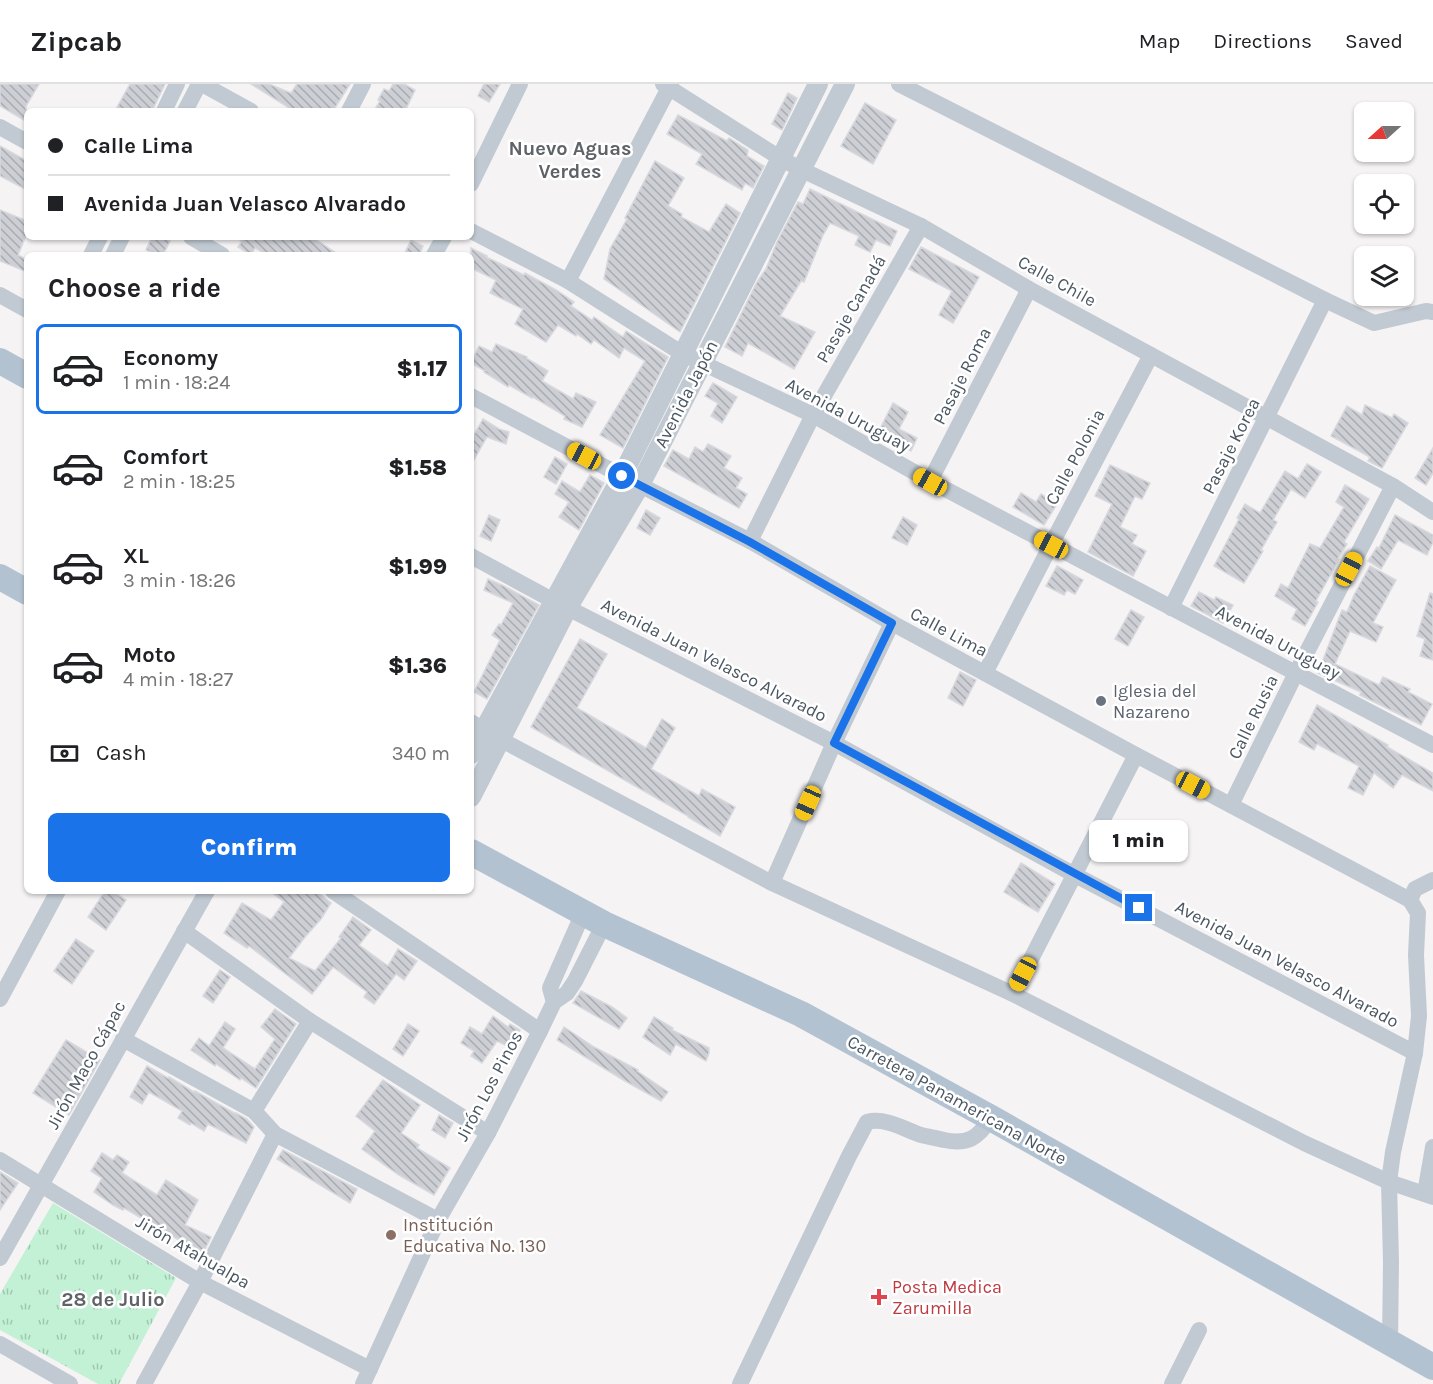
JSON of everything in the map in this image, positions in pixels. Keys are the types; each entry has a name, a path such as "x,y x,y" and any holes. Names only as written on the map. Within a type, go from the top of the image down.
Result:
{"main road":[{"path":"0,361 24,374"},
{"path":"0,577 24,590"},
{"name":"Carretera Panamericana Norte","path":"474,854 594,918 801,1014 991,1118 1433,1367"}],"street":[{"path":"165,108 177,84"},
{"path":"187,108 200,84 245,108"},
{"path":"351,108 363,84"},
{"path":"474,178 520,84"},
{"name":"Avenida Japón","path":"561,604 622,476 818,84"},
{"name":"Avenida Japón","path":"561,604 640,485 845,84"},
{"path":"899,84 1374,323 1431,307"},
{"path":"568,281 668,85"},
{"name":"Calle Chile","path":"668,85 780,158 921,226 1029,289 1392,486 1433,512"},
{"path":"0,126 24,140"},
{"name":"Pasaje Canadá","path":"750,542 813,415 921,226"},
{"name":"Avenida Uruguay","path":"474,233 568,281 683,354 813,415 930,482 1433,745"},
{"path":"196,240 217,252"},
{"name":"Pasaje Roma","path":"930,482 1029,289"},
{"path":"0,295 24,308"},
{"name":"Pasaje Korea","path":"1171,608 1325,300"},
{"name":"Calle Polonia","path":"985,673 1151,355"},
{"name":"Calle Lima","path":"474,398 750,542 892,623 1410,900"},
{"name":"Calle Rusia","path":"1231,805 1392,486"},
{"name":"Avenida Juan Velasco Alvarado","path":"474,558 834,743 1076,875 1415,1053"},
{"path":"474,748 561,604"},
{"path":"772,883 834,743 892,623"},
{"path":"474,783 485,731"},
{"path":"485,731 772,883 1013,994 1304,1143 1389,1182 1429,1195 1433,1148"},
{"path":"1013,994 1136,755"},
{"path":"1390,1344 1392,1262 1389,1182 1393,1152 1415,1053 1419,1016 1416,955 1418,913 1410,900 1415,889 1433,880"},
{"path":"0,999 56,894"},
{"name":"Jirón Maco Cápac","path":"0,1258 205,894"},
{"name":"Jirón Los Pinos","path":"337,894 540,1031 488,1134 438,1220 367,1377"},
{"path":"554,1002 550,988 594,918"},
{"path":"540,1031 554,1002 567,993 575,981 594,918"},
{"path":"184,931 310,1021 488,1134"},
{"path":"254,1111 310,1021"},
{"path":"123,1039 254,1111 275,1134 438,1220"},
{"path":"740,1384 867,1122 881,1121 922,1135 961,1142 978,1135 991,1118"},
{"path":"144,1384 200,1282 275,1134"},
{"name":"Jirón Atahualpa","path":"0,1160 200,1282 367,1377"},
{"path":"1172,1384 1199,1330"},
{"path":"0,1344 70,1384"}],"green space":[{"path":"53,1203 176,1278 119,1384 98,1384 0,1330 0,1294"}],"building":[{"path":"0,84 39,84 26,108 24,108 24,120 0,106"},
{"path":"130,84 165,84 153,108 117,108"},
{"path":"251,84 269,84 291,93 297,84 350,84 335,108 289,108"},
{"path":"393,84 404,84 415,90 406,108 376,108 384,89 389,91"},
{"path":"484,84 500,84 489,102 478,96"},
{"path":"788,93 797,98 782,130 772,124"},
{"path":"865,103 896,120 873,164 841,146"},
{"path":"678,115 727,141 729,138 748,150 747,156 764,166 753,188 745,183 742,190 696,164 702,154 667,134"},
{"path":"0,146 24,159 24,188 0,176"},
{"path":"655,161 684,178 668,206 682,214 681,217 709,232 726,204 740,213 680,332 604,279 610,249"},
{"path":"810,189 897,231 890,246 876,240 870,252 855,245 859,236 830,223 804,282 801,281 780,316 815,332 794,369 748,343 742,356 725,347 798,202 803,204"},
{"path":"0,210 24,220 24,240 18,255 24,258 24,271 0,261"},
{"path":"151,240 170,241 164,252 146,250"},
{"path":"240,240 316,240 334,252 262,252 255,248 253,252 246,252 238,247 242,241"},
{"path":"411,240 423,246 420,252 405,252"},
{"path":"921,247 979,277 953,323 939,315 952,291 909,269"},
{"path":"471,248 524,275 525,273 574,302 571,306 592,320 594,317 623,337 626,331 668,357 623,448 600,435 645,361 624,348 619,358 594,340 591,344 558,325 546,342 515,324 523,309 490,293 496,280 474,269 474,252 471,252"},
{"path":"496,344 527,357 548,371 542,381 573,399 576,393 596,402 582,427 564,419 565,416 533,397 509,385 508,387 474,365 474,357 479,346 492,352"},
{"path":"713,383 737,397 722,423 711,416 718,403 705,396"},
{"path":"893,403 908,412 899,429 917,438 911,451 878,433"},
{"path":"1365,405 1392,418 1394,414 1408,423 1382,468 1368,461 1370,457 1331,436 1347,406 1362,415"},
{"path":"483,419 509,432 506,444 487,437 474,460 474,435"},
{"path":"708,444 731,456 724,468 742,478 736,488 747,494 739,508 664,466 673,450 689,459 695,447 703,452"},
{"path":"1433,448 1433,473 1426,485 1415,478"},
{"path":"555,457 567,464 556,484 544,477"},
{"path":"1307,464 1321,472 1305,498 1291,489 1273,520 1277,522 1261,550 1263,551 1244,583 1214,566 1245,504 1260,513 1285,471 1298,479"},
{"path":"1110,465 1150,483 1142,499 1135,496 1120,527 1137,535 1132,544 1146,551 1133,576 1088,552 1112,504 1095,496"},
{"path":"590,475 604,483 579,530 559,517 569,502 555,494 562,481 580,492"},
{"path":"1345,485 1369,499 1344,542 1347,544 1305,626 1292,619 1297,609 1275,596 1281,584 1288,588 1310,544 1320,548 1344,507 1336,502"},
{"path":"1021,493 1036,502 1041,494 1057,504 1044,525 1013,507"},
{"path":"646,510 660,518 650,535 637,528"},
{"path":"489,515 500,520 491,541 480,536"},
{"path":"1395,515 1433,535 1433,542 1427,555 1398,540 1381,569 1368,561 1377,547 1379,548"},
{"path":"903,517 917,525 907,545 892,538"},
{"path":"1057,566 1083,580 1075,594 1067,590 1064,595 1046,586"},
{"path":"1370,566 1396,580 1373,623 1383,627 1376,642 1350,631 1335,664 1379,685 1383,677 1410,689 1408,692 1432,704 1421,725 1360,695 1361,692 1318,673 1342,610 1347,612"},
{"path":"488,579 539,605 487,699 474,692 500,640 492,635 499,624 501,625 513,603 484,590"},
{"path":"1199,592 1214,600 1216,597 1233,605 1223,623 1191,606"},
{"path":"1430,593 1433,594 1433,660 1420,656 1425,639 1417,636"},
{"path":"1131,610 1144,617 1128,646 1115,639"},
{"path":"580,639 607,654 577,708 646,748 662,719 675,728 651,769 699,796 702,789 735,807 720,836 531,727"},
{"path":"960,672 976,680 963,706 948,698"},
{"path":"1317,705 1433,773 1433,791 1402,775 1393,788 1374,773 1363,795 1348,788 1359,766 1317,744 1314,750 1299,742"},
{"path":"1021,863 1055,884 1038,912 1004,892"},
{"path":"103,894 117,894 126,900 106,930 88,917"},
{"path":"274,894 320,894 331,903 289,958 315,971 341,938 339,937 353,917 371,930 359,945 388,966 398,949 417,961 404,980 396,974 374,1004 364,997 367,992 333,967 312,994 249,946 247,948 224,933 242,903 271,920 284,902"},
{"path":"76,939 94,951 72,984 54,971"},
{"path":"220,970 230,977 213,1003 203,996"},
{"path":"581,991 612,1007 627,1018 619,1029 573,1003"},
{"path":"275,1009 296,1024 256,1088 191,1050 199,1038 209,1046 225,1022 235,1029 223,1048 255,1069 275,1039 261,1027"},
{"path":"493,1016 508,1027 510,1024 520,1030 511,1048 497,1041 482,1063 471,1056 474,1051 461,1043 470,1027 482,1034"},
{"path":"654,1017 673,1028 672,1030 709,1048 706,1061 676,1044 670,1055 643,1037"},
{"path":"408,1024 419,1031 403,1056 393,1049"},
{"path":"564,1027 594,1047 638,1070 668,1092 661,1101 557,1040"},
{"path":"66,1040 100,1060 69,1115 33,1093"},
{"path":"147,1066 247,1119 254,1127 246,1143 208,1124 204,1131 191,1123 190,1125 178,1118 182,1111 149,1092 142,1104 130,1097"},
{"path":"383,1080 420,1105 401,1133 419,1145 417,1148 450,1168 434,1195 399,1175 362,1149 375,1131 356,1116"},
{"path":"439,1115 453,1123 445,1138 432,1130"},
{"path":"283,1150 357,1189 350,1203 277,1159"},
{"path":"102,1153 113,1160 117,1155 129,1162 122,1173 157,1195 166,1180 198,1200 185,1225 211,1237 203,1253 180,1242 124,1208 123,1210 113,1205 94,1192 102,1178 91,1171"},
{"path":"0,1172 18,1183 0,1210"}],"place":[{"name":"Iglesia del Nazareno","path":"1101,701"},
{"name":"Institución Educativa No. 130","path":"391,1235"},
{"name":"Posta Medica Zarumilla","path":"879,1297"}],"district":[{"name":"Nuevo Aguas Verdes","path":"570,160"},
{"name":"28 de Julio","path":"113,1299"}],"route":[{"path":"622,476 750,542 892,623 834,743 1139,908"}]}
